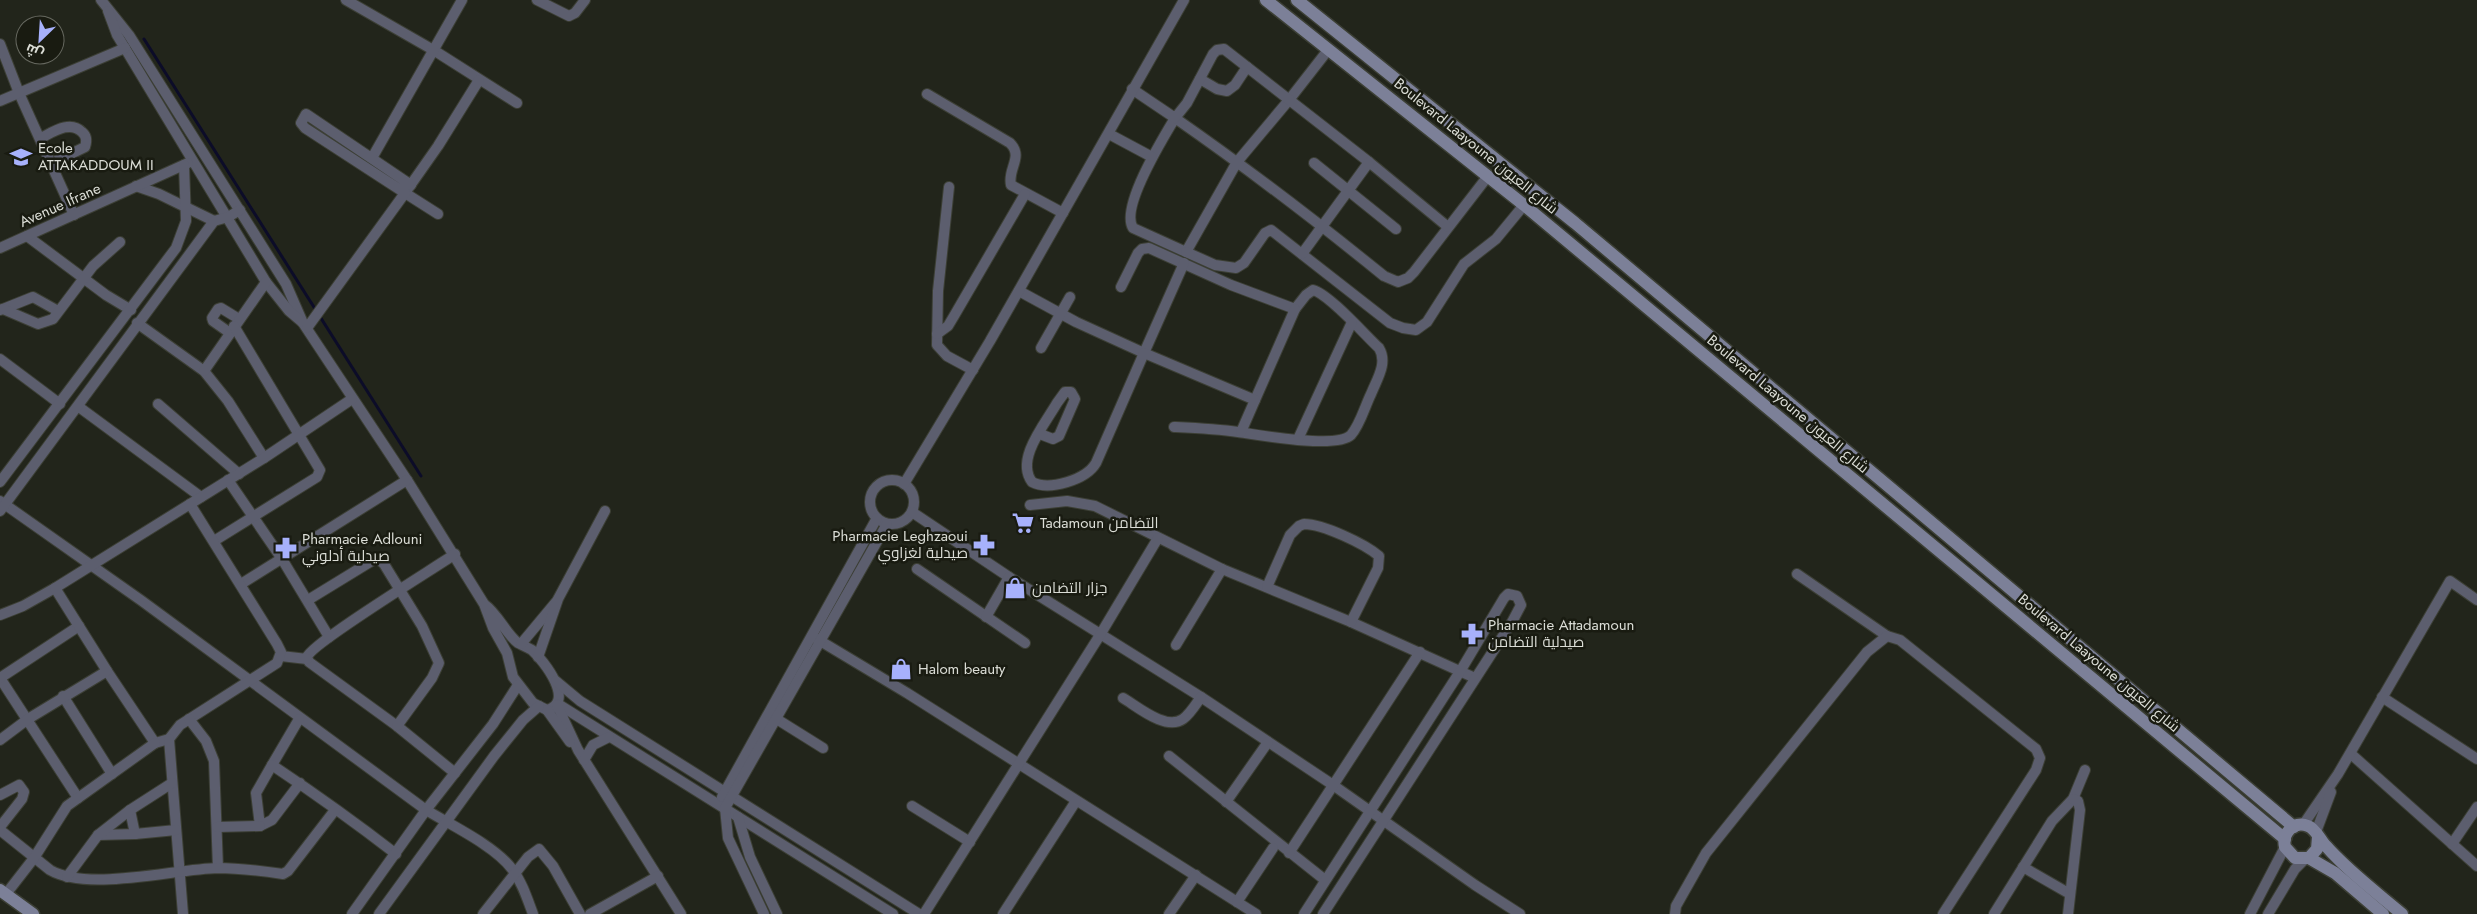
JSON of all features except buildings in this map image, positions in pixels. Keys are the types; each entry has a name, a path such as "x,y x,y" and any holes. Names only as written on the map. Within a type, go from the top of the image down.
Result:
{"street":[{"path":"101,0 107,9 117,35 189,163 228,217 266,282 289,311 305,325"},
{"path":"346,0 358,3 517,103"},
{"path":"372,158 435,51 462,0"},
{"path":"537,0 569,16 575,13 585,0"},
{"path":"904,484 1019,291 1184,0"},
{"name":"Boulevard Laayoune شارع العيون","path":"1266,0 1524,205 2285,843"},
{"name":"Boulevard Laayoune شارع العيون","path":"1297,0 1575,222 2298,826"},
{"path":"107,9 119,20 129,35 286,284 305,325 455,554 484,604 493,628 507,652 510,672 518,685 550,706 609,737 722,806 893,914"},
{"path":"0,44 19,93 41,138 74,215"},
{"path":"0,101 125,48"},
{"path":"1295,309 1231,285 1133,228 1130,224 1131,208 1152,157 1200,79 1213,54 1220,49 1230,53 1247,66 1448,227"},
{"path":"1040,434 1026,464 1032,482 1042,485 1052,484 1076,480 1088,474 1096,463 1185,257 1237,162 1290,100 1328,50"},
{"path":"1200,79 1217,89 1227,91 1235,85 1247,66"},
{"path":"305,325 408,189 438,146 478,80"},
{"path":"1132,89 1237,162 1384,276 1398,282 1408,278 1414,272 1488,176"},
{"path":"927,94 993,132 1014,147 1016,162 1010,180 1011,185 1063,213"},
{"path":"408,189 305,128 301,123 302,118 306,114 372,158 438,214"},
{"path":"41,138 68,126 80,130 87,140 83,149 52,163"},
{"path":"1109,134 1152,157"},
{"name":"Avenue Ifrane","path":"0,248 203,155"},
{"path":"1302,254 1369,162"},
{"path":"0,482 176,248 183,234 187,209 189,163"},
{"path":"1314,163 1396,229"},
{"path":"136,186 159,194 214,221"},
{"path":"949,187 938,291 938,349 973,370"},
{"path":"937,334 948,326 1025,194"},
{"path":"1121,287 1134,259 1145,247 1215,265 1236,268 1244,263 1265,233 1271,230 1390,323 1416,330 1427,322 1464,264 1496,239 1524,205"},
{"path":"240,210 228,217 214,221 137,323 79,407 2,506 90,564 299,719 426,810 488,849 511,867 525,891 533,914"},
{"path":"27,236 83,278 131,310"},
{"path":"2,310 38,324 53,319 83,278 102,257 120,242"},
{"path":"204,371 266,282"},
{"path":"1174,427 1241,432 1265,438 1326,441 1344,439 1350,435 1361,416 1384,359 1380,348 1331,301 1315,290 1306,295 1295,309 1241,432"},
{"path":"1019,291 1060,314 1144,353 1255,400"},
{"path":"2,310 33,297 58,311"},
{"path":"1041,348 1070,297"},
{"path":"1298,439 1352,322"},
{"path":"137,323 204,371 228,401 264,458"},
{"path":"214,541 319,474 319,466 234,326"},
{"path":"0,359 60,404"},
{"path":"0,615 23,606 55,588 90,564 239,474 352,399"},
{"path":"158,404 239,474"},
{"path":"79,407 201,497"},
{"path":"228,480 282,559 329,637"},
{"path":"241,584 407,480"},
{"path":"886,481 904,484 913,494 912,512 904,521 888,524 877,518 872,511 870,502 872,493 886,481"},
{"path":"1030,505 1067,501 1095,506 1222,569 1351,622 1461,670 1475,678"},
{"path":"190,504 277,644 281,656"},
{"path":"538,657 558,599 605,511"},
{"path":"912,512 1009,577 1201,697 1370,809 1468,880 1520,914"},
{"path":"728,794 775,718 877,518"},
{"path":"764,914 752,885 728,838 722,806 816,638 888,524"},
{"path":"1267,587 1294,530 1304,524 1323,528 1370,549 1379,556 1378,568 1351,622"},
{"path":"924,914 1100,635 1158,538"},
{"path":"306,659 309,652 329,637 455,554"},
{"path":"308,600 378,559 401,590 422,626 439,663 432,678 397,726"},
{"path":"917,569 1025,643"},
{"path":"1176,644 1222,569"},
{"path":"1797,574 1886,636 1900,640 2036,749 2040,758 2036,770 1943,914"},
{"path":"986,617 1009,577"},
{"path":"2250,914 2285,843 2286,833 2298,826 2338,774 2450,581 2477,600"},
{"path":"55,588 155,744"},
{"path":"1304,914 1461,670 1504,598 1513,594 1521,601 1517,613 1323,914"},
{"path":"507,652 510,647 520,643 558,599"},
{"path":"484,604 520,643 538,657 552,676 580,702 918,914"},
{"path":"78,798 0,678 79,626"},
{"path":"1675,914 1676,906 1706,853 1868,652 1886,636"},
{"path":"816,638 1256,914"},
{"path":"1289,853 1420,652"},
{"path":"33,914 3,892 34,858 67,806 155,744 169,739 180,725 248,680 273,666 281,656"},
{"path":"281,656 306,659 397,726 455,774"},
{"path":"0,740 63,696 107,671"},
{"path":"379,914 514,730 550,706 559,696 552,676"},
{"path":"352,914 426,810 493,724 518,685"},
{"path":"63,696 112,774"},
{"path":"1123,698 1147,712 1170,722 1184,718 1201,697"},
{"path":"2382,697 2477,759"},
{"path":"550,706 681,914"},
{"path":"775,718 823,748"},
{"path":"189,719 206,741 214,761 218,868"},
{"path":"260,826 256,793 299,719"},
{"path":"584,760 593,745 609,737"},
{"path":"169,739 183,914"},
{"path":"1226,802 1268,742"},
{"path":"2351,754 2477,866"},
{"path":"1169,756 1325,880"},
{"path":"1402,760 1415,769"},
{"path":"272,765 300,783 396,854"},
{"path":"1994,914 2052,821 2072,799 2085,770"},
{"path":"2268,914 2295,868 2317,849 2317,834 2338,774"},
{"path":"66,877 98,835 130,810 172,783"},
{"path":"218,828 260,826 272,820 300,783"},
{"path":"0,795 19,785 24,792 22,799 0,829 50,870 66,877 88,879 218,868 286,873 335,810"},
{"path":"2068,914 2080,810 2078,801 2072,799"},
{"path":"1003,914 1076,801"},
{"path":"912,806 970,842"},
{"path":"2452,844 2477,807"},
{"path":"130,810 135,834"},
{"path":"738,817 750,856 778,914"},
{"path":"2298,826 2317,834 2334,854 2402,914"},
{"path":"98,835 176,830"},
{"path":"2285,843 2291,856 2307,858 2335,873 2383,914"},
{"path":"1237,902 1273,848"},
{"path":"483,914 528,857 536,850 541,850 580,914"},
{"path":"2023,867 2070,894"},
{"path":"590,914 658,876"},
{"path":"1169,914 1196,876"}],"waterway":[{"path":"144,39 421,476"}],"place":[{"name":"Ecole ATTAKADDOUM II","path":"21,157"},
{"name":"Tadamoun التضامن","path":"1023,523"},
{"name":"Pharmacie Leghzaoui صيدلية لغزاوي","path":"984,545"},
{"name":"Pharmacie Adlouni صيدلية أدلوني","path":"286,548"},
{"name":"جزار التضامن","path":"1015,588"},
{"name":"Pharmacie Attadamoun صيدلية التضامن","path":"1472,634"},
{"name":"Halom beauty","path":"901,669"}]}
